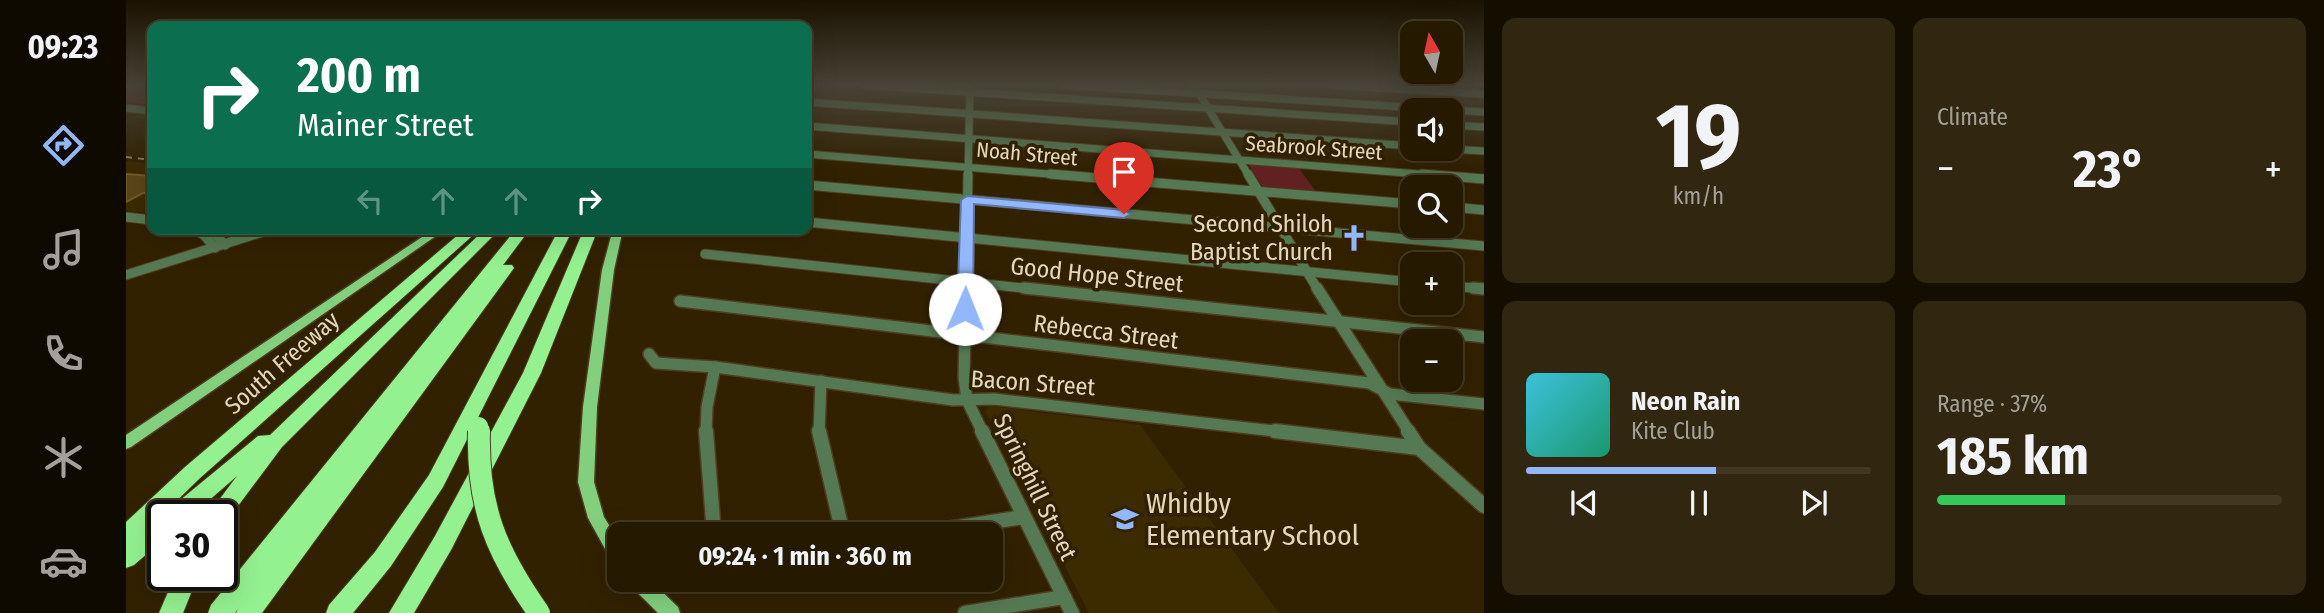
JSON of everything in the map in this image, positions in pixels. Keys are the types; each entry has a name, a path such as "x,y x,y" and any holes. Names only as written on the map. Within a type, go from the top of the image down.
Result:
{"highway":[{"name":"South Freeway","path":"126,536 192,472 466,235"},
{"path":"202,500 232,481 275,442 487,235"},
{"path":"220,613 518,235"},
{"path":"247,613 531,235"},
{"path":"338,613 383,559 420,507 470,427 480,395 563,235"},
{"path":"401,613 443,543 532,373 589,235"},
{"path":"470,427 477,462 481,507 507,569 540,613"},
{"path":"224,500 232,481"},
{"path":"126,558 147,540"},
{"path":"171,613 180,591"}],"main road":[{"path":"126,443 432,235"},
{"path":"607,537 596,518 586,482 590,407 608,270 617,235"},
{"path":"649,592 671,613"}],"street":[{"path":"965,114 1400,145"},
{"name":"Springhill Street","path":"970,114 964,337 967,400 1072,613"},
{"path":"1211,114 1307,272 1419,448 1484,506"},
{"path":"1290,114 1400,121"},
{"name":"Seabrook Street","path":"812,126 1484,179"},
{"path":"1463,126 1484,127"},
{"path":"1463,150 1484,151"},
{"name":"Noah Street","path":"812,154 1400,203"},
{"path":"812,185 1484,246"},
{"path":"1463,208 1484,210"},
{"path":"126,218 147,220"},
{"path":"812,222 1400,281"},
{"path":"204,235 220,247"},
{"path":"213,235 220,247"},
{"path":"126,275 255,235"},
{"name":"Good Hope Street","path":"705,254 1484,337"},
{"path":"1463,287 1484,289"},
{"name":"Rebecca Street","path":"680,301 964,337 1369,383 1390,394 1484,404"},
{"name":"Bacon Street","path":"649,354 656,363 967,400 994,399 1419,448"},
{"path":"713,522 706,414 709,385 715,368"},
{"path":"821,381 817,397 818,429 840,522"},
{"path":"992,522 1024,517"},
{"path":"965,613 1064,597"}],"shaded area":[{"path":"126,161 147,163 147,213 126,211"},
{"path":"1248,164 1298,167 1317,193 1264,189"},
{"name":"Whidby Elementary School","path":"990,406 1140,425 1279,613 1089,613 985,411"}],"building":[{"path":"126,174 147,176 147,193 126,202"}],"railway":[{"path":"126,157 147,159"}],"place":[{"name":"Second Shiloh Baptist Church","path":"1354,238"},
{"name":"Whidby Elementary School","path":"1125,519"}],"route":[{"path":"965,309 967,200 1124,214"}]}
